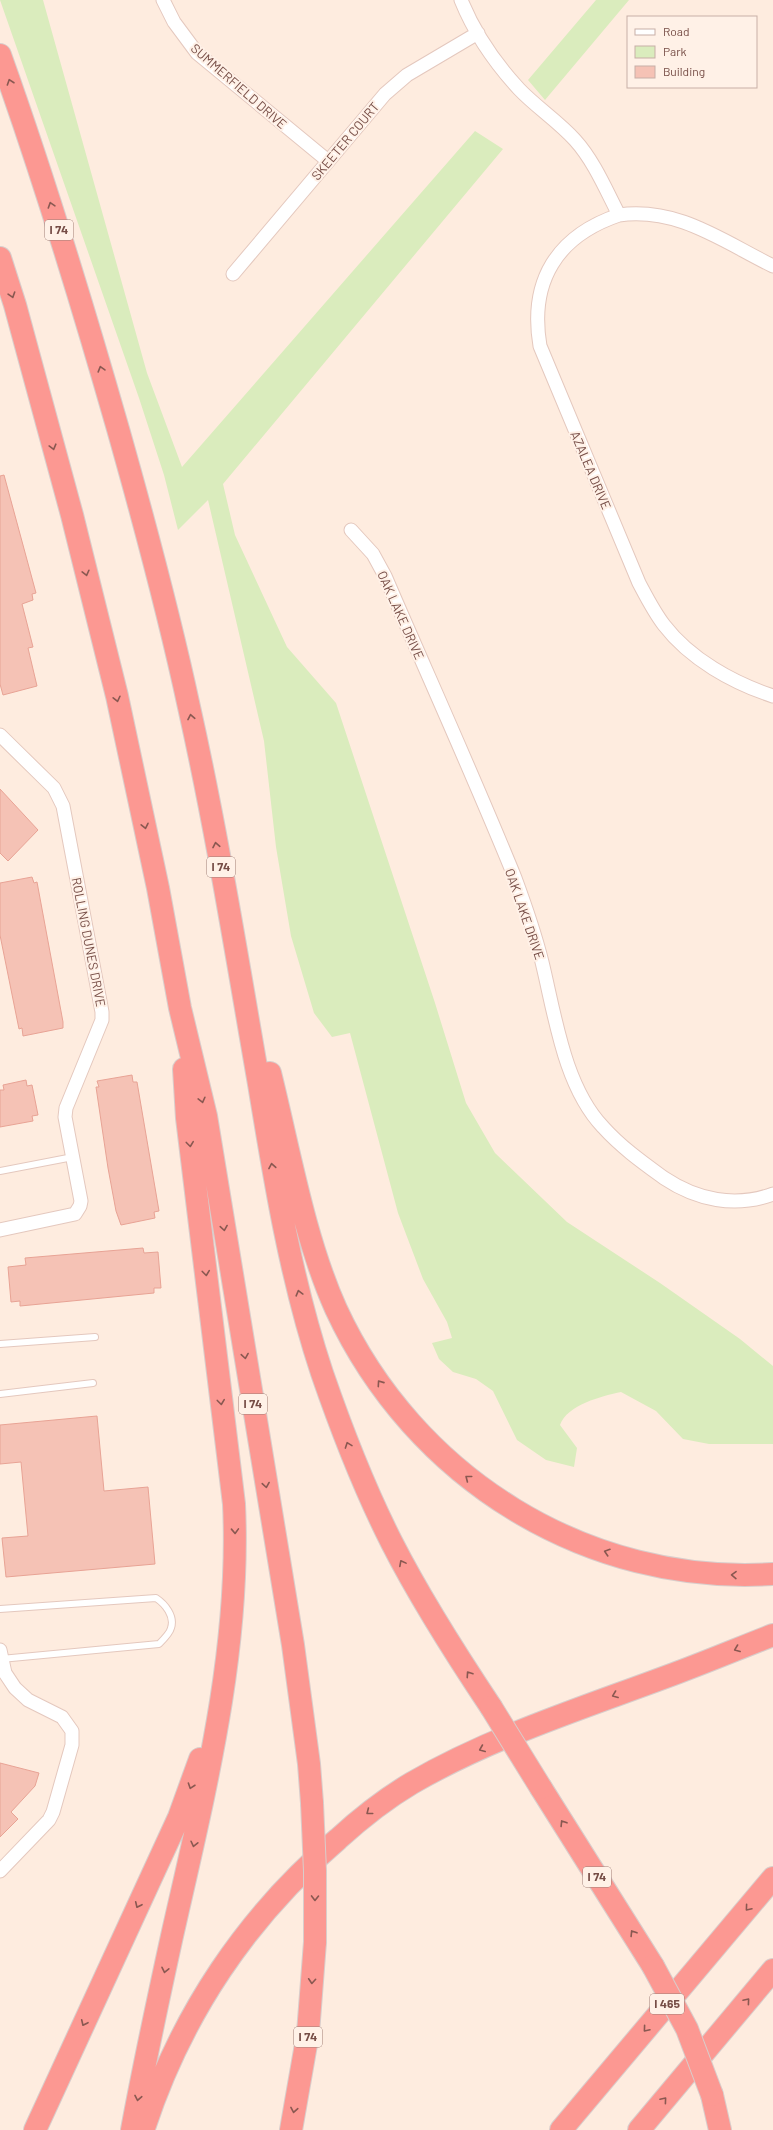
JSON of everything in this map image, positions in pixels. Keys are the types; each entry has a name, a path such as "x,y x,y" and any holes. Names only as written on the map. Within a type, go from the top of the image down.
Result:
{"highway":[{"name":"I 74","path":"0,55 50,202 86,315 148,538 190,709 228,907 278,1198 294,1271 322,1373 352,1455 391,1541 446,1639 491,1707 653,1966 687,2029 712,2095 720,2130"},
{"name":"I 74","path":"0,258 15,305 66,492 117,696 158,888 180,1008 207,1124 293,1645 309,1764 315,1871 314,1942 308,2034 291,2130"},
{"path":"228,907 308,1230 321,1270 336,1310 360,1354 398,1408 428,1442 466,1477 519,1513 569,1538 631,1560 666,1569 728,1575 773,1574"},
{"path":"132,2130 148,2045 214,1746 232,1625 236,1565 234,1504 187,1118 180,1008"},
{"path":"143,2130 154,2097 173,2053 196,2008 221,1967 266,1909 310,1862 370,1811 412,1783 463,1757 547,1721 773,1635"},
{"path":"35,2130 181,1811 197,1769 228,1654"},
{"name":"I 465","path":"560,2130 773,1878"},
{"path":"638,2130 773,1970"}],"street":[{"name":"SUMMERFIELD DRIVE","path":"163,0 174,22 197,53 328,161"},
{"path":"461,0 478,33 495,60 519,89 574,140 593,164 619,215"},
{"name":"SKEETER COURT","path":"233,274 378,101 400,80 478,33"},
{"name":"AZALEA DRIVE","path":"773,266 676,218 648,213 619,215 604,220 584,231 566,245 552,264 542,284 538,300 536,323 540,346 636,576 654,611 673,636 696,657 723,674 773,696"},
{"name":"OAK LAKE DRIVE","path":"351,530 373,554 385,576 514,876 538,948 563,1048 575,1083 590,1109 603,1128 630,1153 682,1189 696,1195 726,1201 742,1201 773,1194"},
{"name":"ROLLING DUNES DRIVE","path":"0,734 54,788 63,806 102,1012 99,1028 66,1108 65,1124 73,1157 81,1201 80,1206 75,1214 0,1230"},
{"path":"0,1871 49,1820 53,1812 73,1738 70,1725 62,1717 28,1700 15,1688 5,1673 1,1655"}],"lane":[{"path":"0,1171 73,1157"},
{"path":"0,1344 95,1337"},
{"path":"0,1394 93,1383"},
{"path":"0,1609 156,1598 166,1605 171,1617 171,1628 160,1644 1,1655"}],"green space":[{"path":"0,0 43,0 147,373 182,467 475,131 503,149 223,484 235,535 287,647 336,703 435,1003 466,1103 495,1153 567,1222 660,1283 740,1339 773,1366 773,1444 709,1444 683,1439 656,1411 621,1392 586,1402 570,1412 564,1418 560,1425 577,1448 574,1467 546,1460 517,1440 493,1391 476,1379 453,1372 439,1359 432,1343 452,1338 447,1322 423,1279 398,1213 350,1033 332,1037 314,1013 291,936 276,847 264,741 208,500 178,530 164,475 139,398"},
{"path":"596,0 629,0 545,100 528,80"}],"building":[{"path":"4,475 36,593 32,594 33,600 22,604 33,647 28,648 37,686 3,695 0,684 0,476"},
{"path":"0,789 38,830 8,861 0,853"},
{"path":"32,877 34,883 37,882 63,1028 23,1036 22,1028 19,1029 0,935 0,883"},
{"path":"132,1075 133,1082 137,1082 159,1211 154,1212 155,1218 121,1225 116,1211 108,1168 96,1087 99,1087 97,1081"},
{"path":"26,1080 27,1086 32,1085 38,1115 32,1116 33,1121 0,1127 0,1090 4,1090 3,1085"},
{"path":"143,1248 144,1253 158,1252 161,1288 154,1288 154,1293 20,1306 20,1301 11,1302 8,1267 26,1265 25,1258"},
{"path":"97,1416 104,1491 148,1487 155,1564 6,1577 2,1538 28,1536 21,1462 0,1464 0,1425"},
{"path":"0,1763 39,1773 35,1786 11,1812 18,1819 0,1837"}]}
